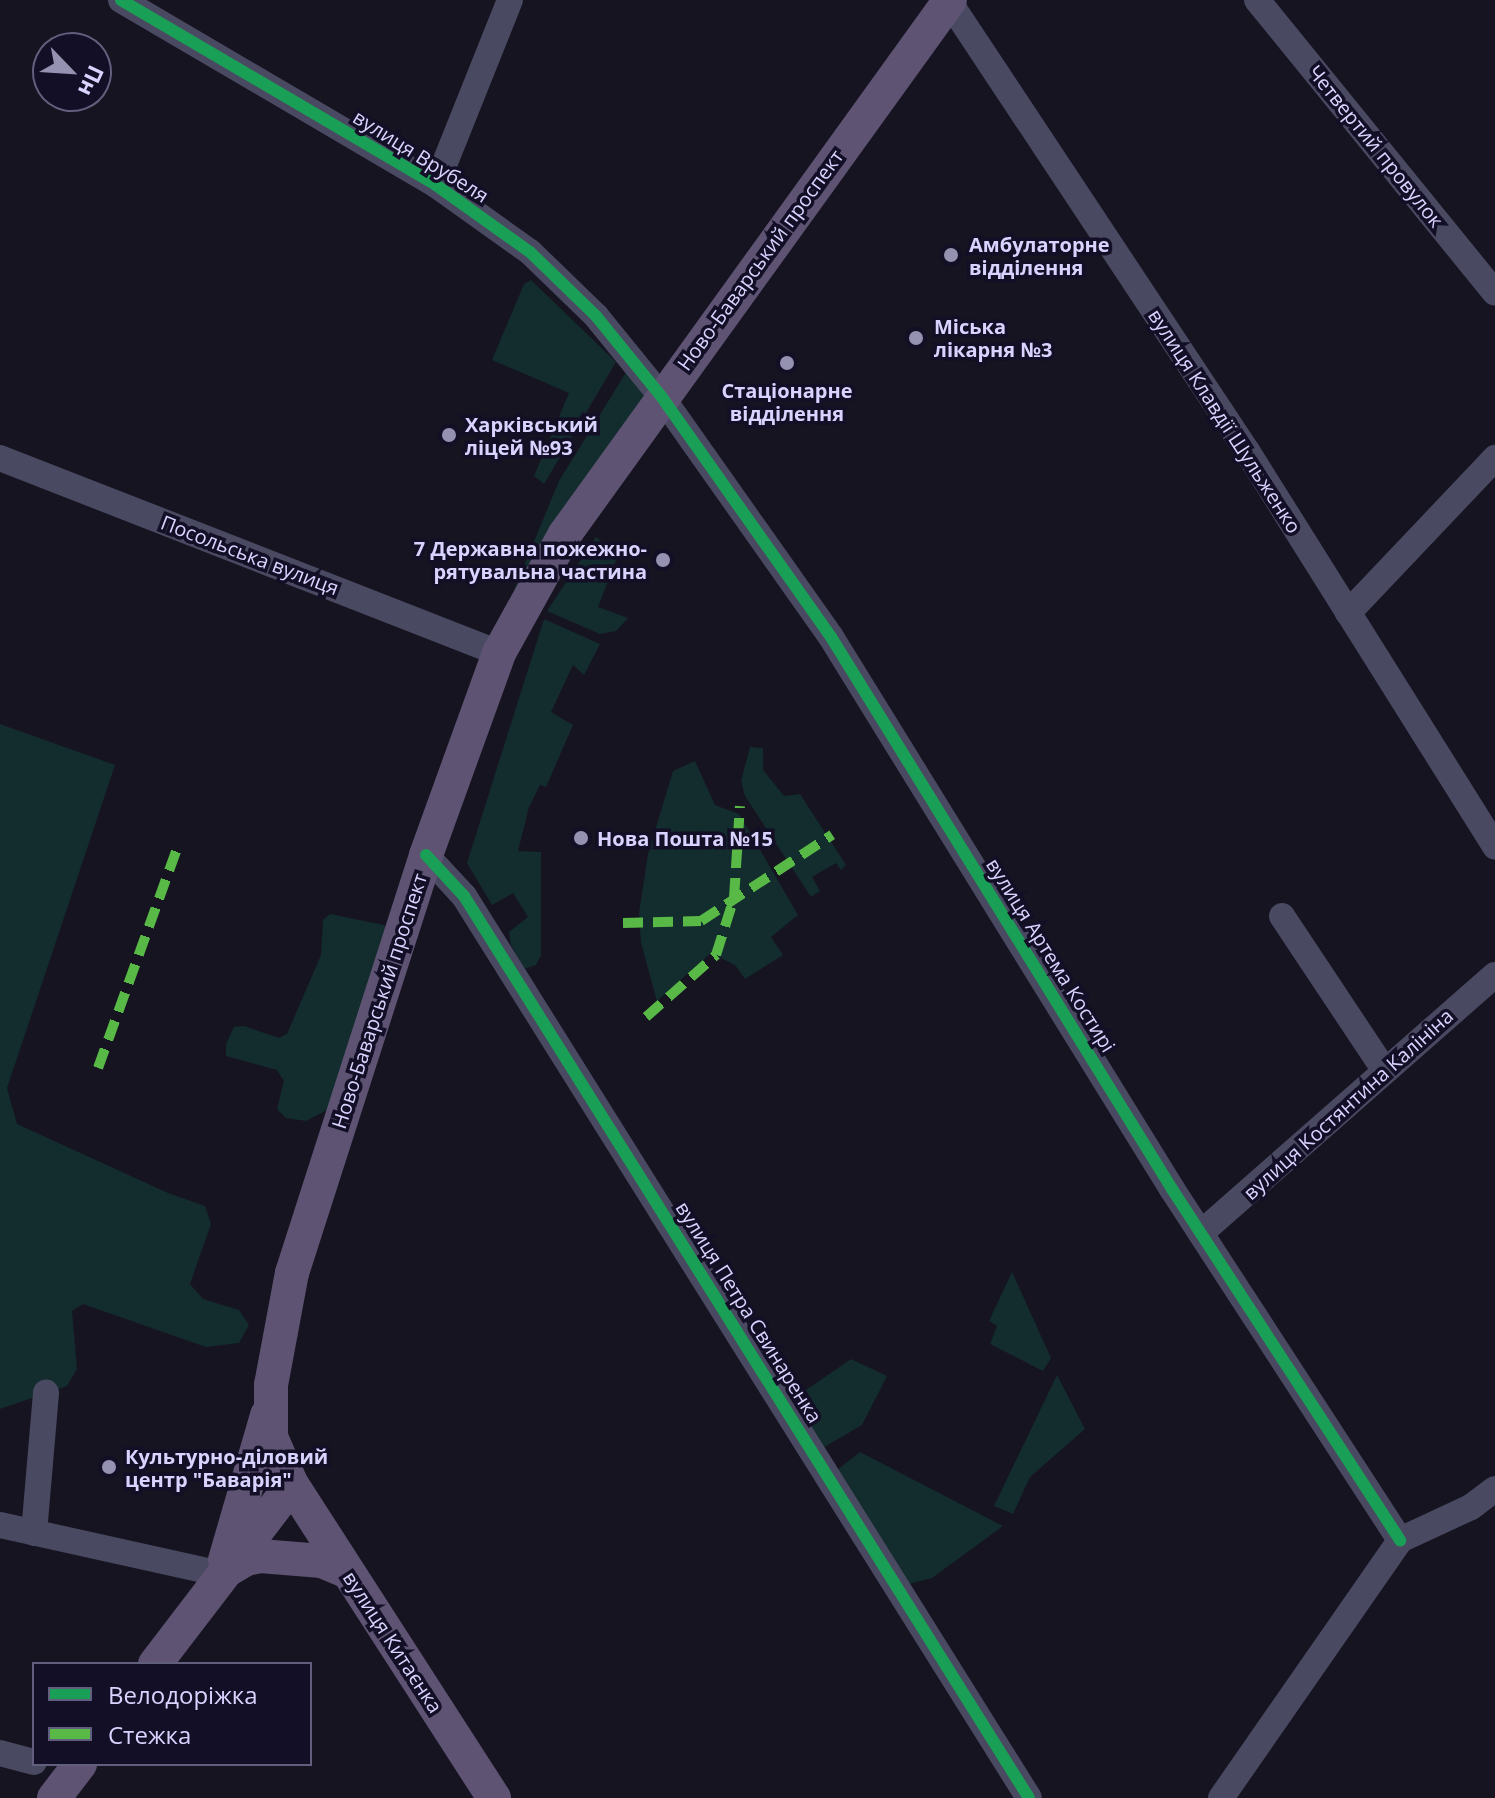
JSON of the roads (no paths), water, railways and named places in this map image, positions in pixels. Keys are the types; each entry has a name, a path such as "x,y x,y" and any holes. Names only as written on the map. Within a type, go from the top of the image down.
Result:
{"main road":[{"name":"Ново-Баварський проспект","path":"292,1485 271,1437 269,1407 292,1273 426,855 499,653 565,534 661,396 949,0"},
{"path":"221,1574 269,1407"},
{"path":"156,1662 292,1485"},
{"name":"вулиця Китаєнка","path":"292,1485 494,1798"},
{"path":"221,1574 246,1559 260,1556 322,1561 348,1572"}],"street":[{"name":"вулиця Врубеля","path":"121,0 436,185 530,252 596,316 661,396"},
{"path":"436,185 510,0"},
{"name":"вулиця Клавдії Шульженко","path":"949,0 1247,451 1495,847"},
{"name":"Четвертий провулок","path":"1257,0 1495,293"},
{"name":"вулиця Артема Костирі","path":"661,396 831,637 1201,1233 1400,1540"},
{"name":"Посольська вулиця","path":"0,458 499,653"},
{"path":"1348,613 1495,458"},
{"name":"вулиця Петра Свинаренка","path":"426,855 464,896 1029,1798"},
{"path":"1282,916 1385,1071"},
{"name":"вулиця Костянтина Калініна","path":"1201,1233 1495,975"},
{"path":"34,1533 46,1393"},
{"path":"1221,1798 1400,1540 1471,1507 1495,1489"},
{"path":"0,1525 221,1574"},
{"path":"0,1753 32,1761"}],"place":[{"name":"Амбулаторне відділення","path":"951,255"},
{"name":"Міська лікарня №3","path":"916,338"},
{"name":"Стаціонарне відділення","path":"787,363"},
{"name":"Харківський ліцей №93","path":"449,435"},
{"name":"7 Державна пожежно- рятувальна частина","path":"663,560"},
{"name":"Нова Пошта №15","path":"581,838"},
{"name":"Культурно-діловий центр \"Баварія\"","path":"109,1467"}]}
